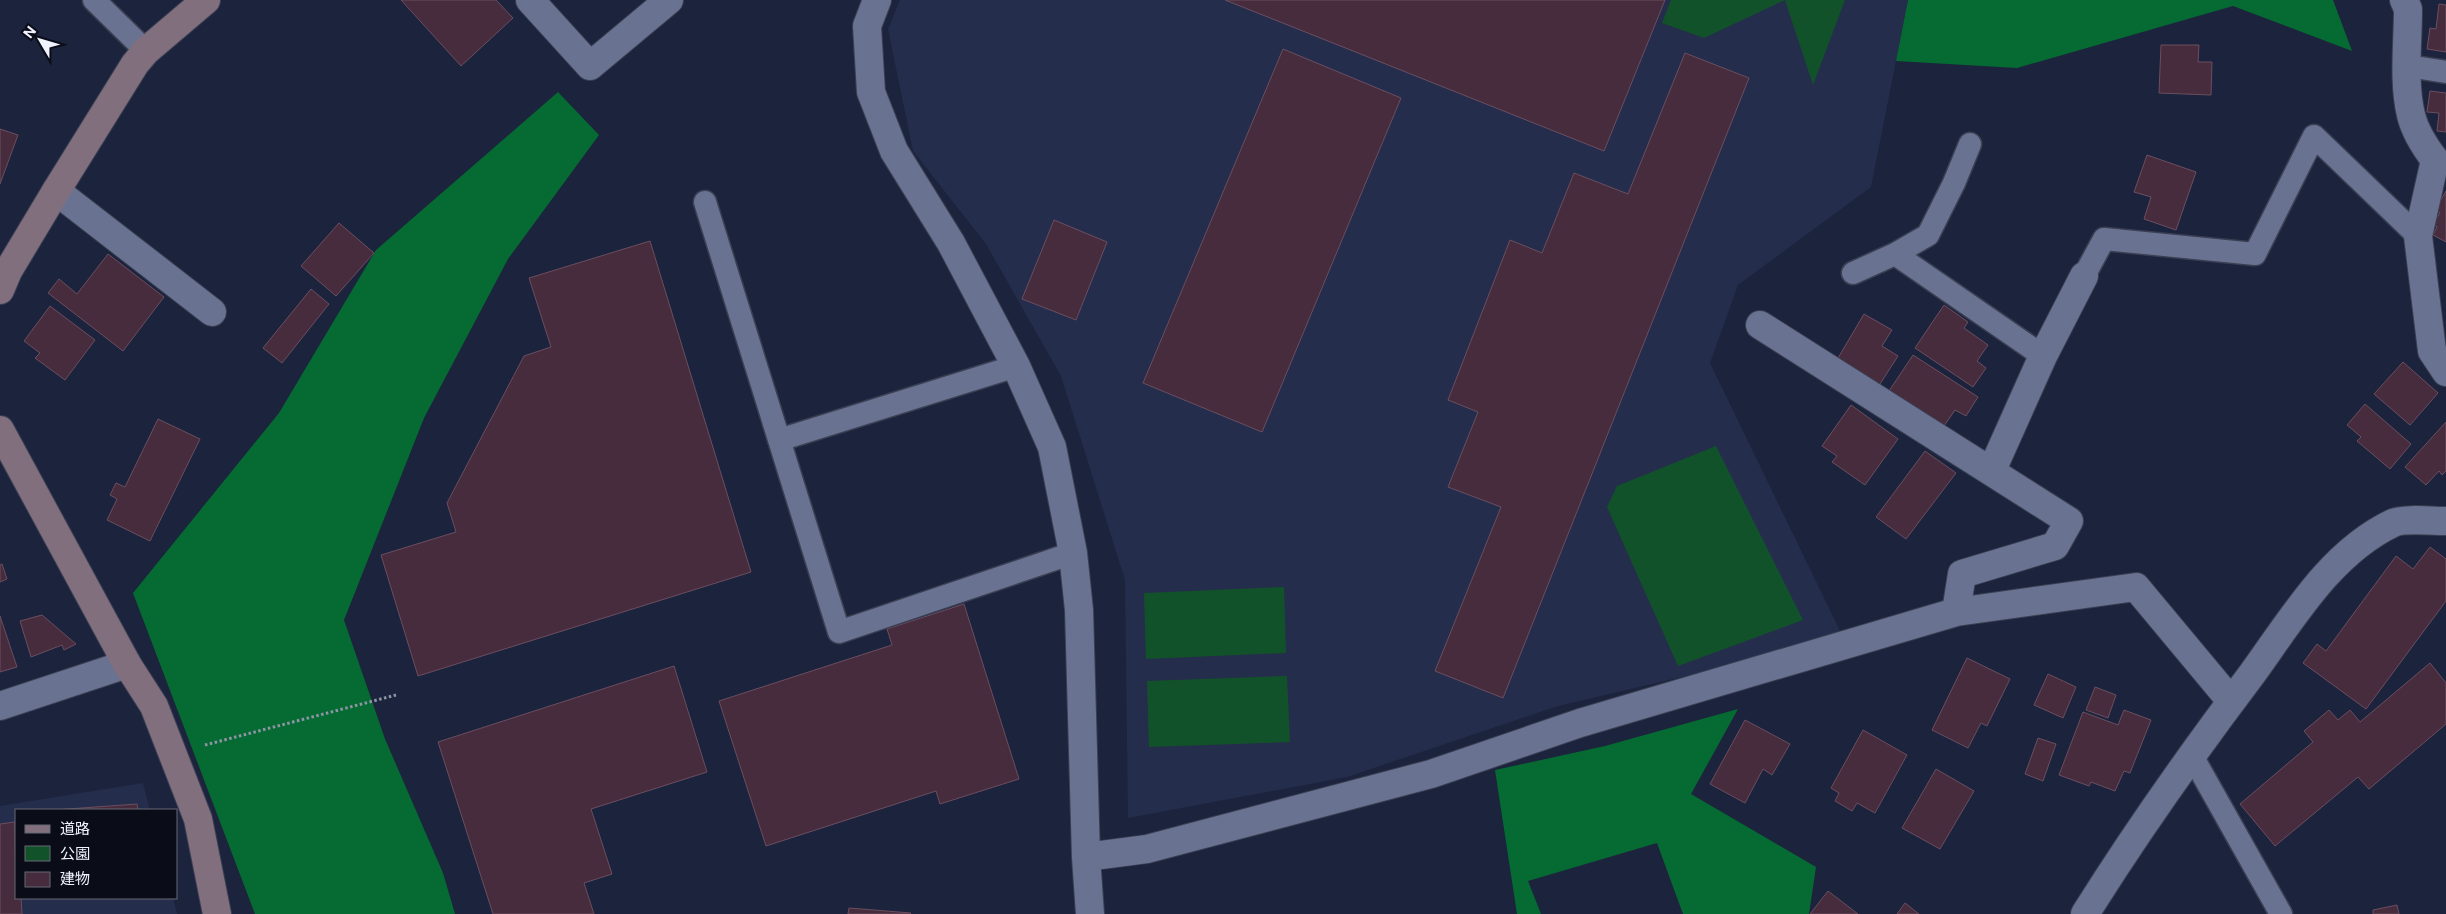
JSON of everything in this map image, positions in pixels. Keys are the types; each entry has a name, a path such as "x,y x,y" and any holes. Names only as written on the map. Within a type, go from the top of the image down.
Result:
{"street":[{"path":"0,290 8,271 135,64 146,51 206,0"},
{"path":"530,0 590,66 669,0"},
{"path":"877,0 867,26 871,92 894,151 951,244 1016,366 1052,447 1073,553 1078,610 1086,858 1090,914"},
{"path":"2404,0 2408,9 2408,66 2411,116 2423,145 2435,160 2418,236 2432,351 2446,372"},
{"path":"56,191 212,312"},
{"path":"1992,470 2043,356 2084,276"},
{"path":"1760,325 2070,521 2055,546 1962,574 1956,612"},
{"path":"0,430 127,664 154,706 198,819 217,914"},
{"path":"2085,914 2129,844 2191,754 2329,570 2364,540 2395,521 2446,521"},
{"path":"1086,858 1147,849 1431,774 1580,723 1956,612 2136,587 2231,701"},
{"path":"0,706 127,664"}],"lane":[{"path":"94,0 146,51"},
{"path":"2408,66 2446,72"},
{"path":"2084,276 2104,239 2255,254 2314,136 2418,236"},
{"path":"1853,273 1896,254 1928,235 1954,183 1970,144"},
{"path":"705,202 839,632 1073,553"},
{"path":"1896,254 2043,356"},
{"path":"779,440 1016,366"},
{"path":"2191,754 2281,914"}],"path":[{"path":"172,754 396,695"}],"shaded area":[{"path":"900,0 1908,0 1871,187 1738,285 1710,363 1844,639 1558,706 1347,777 1128,818 1125,580 1061,376 986,244 913,151 888,29"},
{"path":"143,783 150,809 15,809 15,899 173,899 177,914 0,914 0,806"}],"green space":[{"path":"1671,0 1785,0 1704,38 1662,23"},
{"path":"1785,0 1845,0 1813,85"},
{"path":"1908,0 2333,0 2352,51 2233,6 2017,68 1896,61"},
{"path":"558,92 599,135 508,259 424,418 344,620 385,739 443,873 455,914 255,914 133,593 279,413 376,250"},
{"path":"1716,446 1803,620 1678,666 1607,507 1617,486"},
{"path":"1284,587 1286,653 1146,659 1144,593"},
{"path":"1287,676 1290,742 1149,747 1147,681"},
{"path":"1738,709 1691,794 1816,867 1809,914 1683,914 1657,843 1528,881 1541,914 1517,914 1495,770 1605,746"}],"building":[{"path":"401,0 496,0 513,18 461,66"},
{"path":"1225,0 1665,0 1604,151"},
{"path":"2439,4 2446,5 2446,52 2427,49 2430,28 2436,29"},
{"path":"2161,45 2199,45 2198,62 2212,62 2211,95 2159,93"},
{"path":"1283,49 1401,98 1262,432 1143,383"},
{"path":"1685,53 1749,78 1503,698 1435,671 1501,507 1448,487 1478,412 1448,400 1510,240 1542,253 1574,173 1628,194"},
{"path":"2430,91 2446,93 2446,132 2437,131 2439,113 2427,112"},
{"path":"0,129 18,135 0,184"},
{"path":"2147,155 2196,172 2176,230 2144,219 2151,197 2134,192"},
{"path":"2446,191 2446,242 2433,235 2437,227 2433,224 2440,213 2435,210"},
{"path":"1054,220 1107,242 1076,320 1022,299"},
{"path":"339,223 374,253 336,296 301,266"},
{"path":"650,241 751,572 418,676 381,555 456,532 447,503 524,356 551,347 529,278"},
{"path":"108,254 164,297 123,351 48,293 59,279 77,294"},
{"path":"311,289 329,304 282,363 263,348"},
{"path":"1944,305 1968,322 1964,328 1988,345 1977,361 1986,368 1973,387 1915,348"},
{"path":"50,306 95,340 65,380 35,358 40,353 24,341"},
{"path":"1864,314 1892,330 1882,346 1898,356 1880,384 1838,358"},
{"path":"1913,355 1978,397 1966,416 1955,410 1944,426 1889,391"},
{"path":"2403,362 2438,393 2410,425 2374,394"},
{"path":"2365,404 2411,444 2390,469 2357,441 2361,437 2347,425"},
{"path":"1851,405 1898,439 1865,485 1832,462 1837,456 1822,446"},
{"path":"158,419 200,439 150,541 107,520 117,499 110,495 116,483 125,487"},
{"path":"2446,422 2446,471 2442,475 2439,471 2426,485 2405,467"},
{"path":"1925,451 1956,473 1906,539 1876,517"},
{"path":"2430,547 2446,559 2446,601 2366,709 2303,663 2317,644 2326,651 2396,556 2413,569"},
{"path":"2,564 7,579 0,582 0,565"},
{"path":"964,604 1019,779 940,804 936,791 766,846 719,701 892,645 887,629"},
{"path":"42,615 76,644 64,650 62,645 31,657 20,621"},
{"path":"0,616 17,667 0,672"},
{"path":"1967,658 2010,679 1987,726 1981,723 1968,748 1932,730"},
{"path":"2430,663 2446,683 2446,724 2369,789 2358,777 2275,846 2240,804 2313,742 2304,731 2329,710 2338,720 2350,710 2360,722"},
{"path":"674,666 707,772 591,809 612,874 584,883 594,914 493,914 438,742"},
{"path":"2048,674 2076,687 2063,718 2034,705"},
{"path":"2095,687 2116,695 2108,718 2086,710"},
{"path":"2124,710 2151,720 2130,773 2124,771 2115,791 2091,782 2089,786 2059,775 2083,712 2118,725"},
{"path":"1745,720 1790,744 1772,775 1763,769 1745,803 1710,784"},
{"path":"1863,730 1907,755 1875,813 1857,803 1852,811 1835,801 1839,793 1831,788"},
{"path":"2038,738 2056,744 2043,781 2025,774"},
{"path":"1936,769 1974,791 1940,849 1902,828"},
{"path":"137,804 138,809 68,809"},
{"path":"15,822 15,899 21,899 22,914 0,914 0,824"},
{"path":"1828,891 1858,914 1810,914"},
{"path":"1905,903 1919,914 1897,914"},
{"path":"2397,905 2399,914 2373,914 2373,910"},
{"path":"849,908 911,913 848,914"}]}
